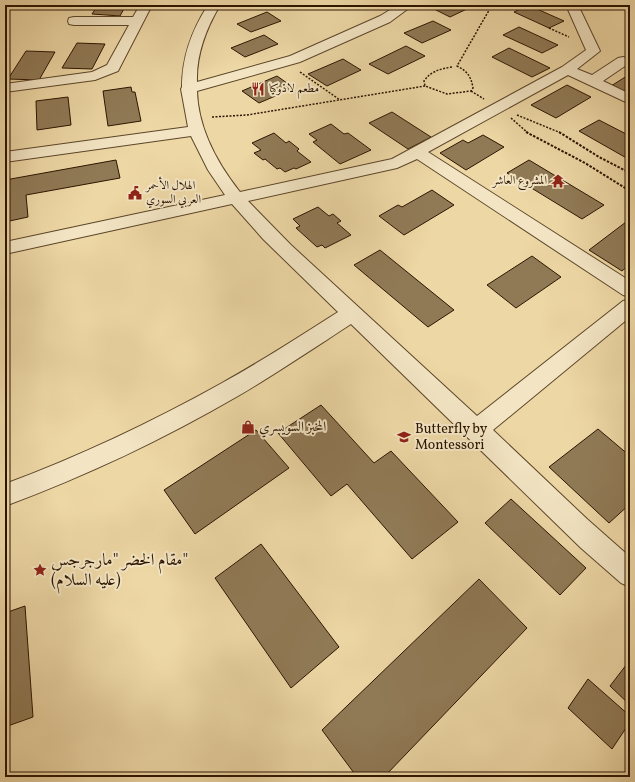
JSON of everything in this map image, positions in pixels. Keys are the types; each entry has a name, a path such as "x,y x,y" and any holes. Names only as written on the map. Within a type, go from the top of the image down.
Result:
{"street":[{"path":"5,88 95,76 113,68 136,21 146,5"},
{"path":"214,5 206,15 196,38 190,62 188,89 195,124 205,152 235,198 286,251 477,429 603,551 630,574"},
{"path":"188,89 295,59 384,19 407,5"},
{"path":"5,248 397,163 567,70 593,51 572,5"},
{"path":"74,21 136,21"},
{"path":"593,82 623,61 630,63"},
{"path":"567,70 630,100"},
{"path":"5,156 195,124"},
{"path":"417,152 513,216 630,290"},
{"path":"477,429 630,306"},
{"path":"5,495 128,442 181,416 275,363 352,313"}],"path":[{"path":"195,124 425,86 447,94 471,91 473,88 472,80 468,72 457,66 492,5"},
{"path":"425,86 424,81 428,74 437,69 452,67"},
{"path":"297,71 341,100"},
{"path":"512,114 534,120 556,130 599,157 630,173"},
{"path":"510,117 514,122 537,138 584,163 630,191"}],"building":[{"path":"60,5 88,5 87,7"},
{"path":"98,5 126,5 120,16 92,14"},
{"path":"426,5 463,5 469,8 450,17"},
{"path":"528,5 564,21 549,28 514,12"},
{"path":"267,12 281,21 251,32 237,24"},
{"path":"433,21 451,30 422,43 404,33"},
{"path":"519,27 558,45 542,53 503,35"},
{"path":"264,35 278,44 245,57 231,48"},
{"path":"77,43 105,44 92,69 62,68"},
{"path":"406,46 425,56 388,74 369,64"},
{"path":"509,48 550,68 532,77 492,57"},
{"path":"26,51 55,52 39,80 8,79"},
{"path":"343,59 361,70 327,86 308,74"},
{"path":"630,74 630,94 611,86"},
{"path":"277,76 294,88 259,103 242,91"},
{"path":"567,85 591,97 556,118 531,105"},
{"path":"131,87 132,92 135,92 141,121 108,126 103,91"},
{"path":"68,97 71,125 37,130 36,101"},
{"path":"392,112 431,137 408,149 369,123"},
{"path":"599,120 630,136 630,160 579,131"},
{"path":"331,124 344,134 348,133 371,150 340,164 313,142 317,140 309,134"},
{"path":"274,133 286,143 289,141 299,149 297,151 311,162 285,172 280,168 277,169 265,159 263,160 254,153 261,150 252,143"},
{"path":"483,135 504,147 466,170 440,153 463,140 468,143"},
{"path":"116,160 120,178 26,195 28,217 5,222 5,180"},
{"path":"529,160 604,205 582,219 507,173"},
{"path":"432,190 454,205 404,235 379,216 398,205 402,207"},
{"path":"318,207 329,216 333,214 341,221 337,223 351,235 325,248 322,245 317,247 296,228 300,226 293,219"},
{"path":"626,222 630,225 630,264 622,271 589,250"},
{"path":"380,250 454,310 428,327 354,265"},
{"path":"532,256 561,277 516,308 487,285"},
{"path":"321,405 374,463 391,451 458,522 412,559 347,484 331,496 278,433"},
{"path":"598,429 630,456 630,504 609,523 549,467"},
{"path":"256,430 289,468 195,534 164,490"},
{"path":"511,499 586,568 560,595 485,523"},
{"path":"261,544 339,647 291,688 215,578"},
{"path":"479,579 527,628 384,777 357,777 322,730"},
{"path":"25,606 33,717 5,727 5,613"},
{"path":"630,660 630,705 610,686"},
{"path":"588,679 630,716 630,722 612,749 568,708"}],"place":[{"name":"مطعم لاذوكيا","path":"258,89"},
{"name":"المشروع العاشر","path":"558,181"},
{"name":"الهلال الأحمر العربي السوري","path":"135,193"},
{"name":"المخبز السويسري","path":"248,427"},
{"name":"Butterfly by Montessori","path":"404,437"},
{"name":"مقام الخضر \"مارجرجس\" (عليه السلام)","path":"40,570"}]}
